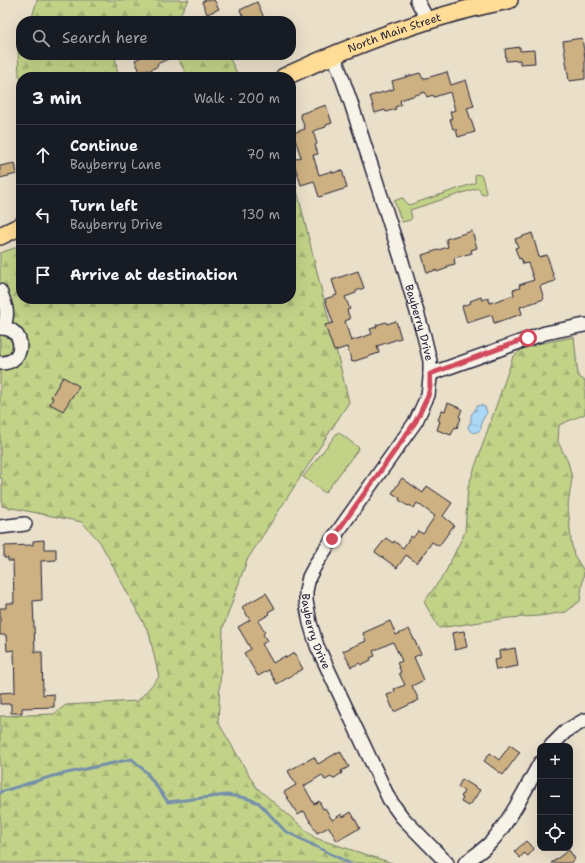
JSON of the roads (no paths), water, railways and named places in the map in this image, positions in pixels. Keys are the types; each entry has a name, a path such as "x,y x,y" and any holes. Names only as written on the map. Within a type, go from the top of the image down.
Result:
{"main road":[{"name":"North Main Street","path":"295,72 383,35 470,9 509,0"},
{"path":"0,236 16,228"}],"street":[{"path":"417,0 428,21"},
{"name":"Bayberry Drive","path":"334,55 401,258 424,336 429,355 430,387 428,396 418,416 319,559 309,577 306,591 306,601 310,623 317,646 389,799 400,813 447,863"},
{"path":"0,291 6,310 6,322 1,328"},
{"path":"430,374 550,331 585,325"},
{"path":"0,363 7,363 16,357 20,346 20,340 13,331 8,328 1,328"},
{"path":"0,527 25,524"},
{"path":"554,743 566,732 585,720"},
{"path":"465,863 485,848 495,837 510,817 537,768"}],"water":[{"path":"481,405 485,407 487,413 482,421 481,429 479,431 472,432 468,427 471,421 471,415 477,406"}],"waterway":[{"path":"0,792 53,776 132,759 146,772 168,802 227,795 246,798 259,803 285,831 349,863"}]}
